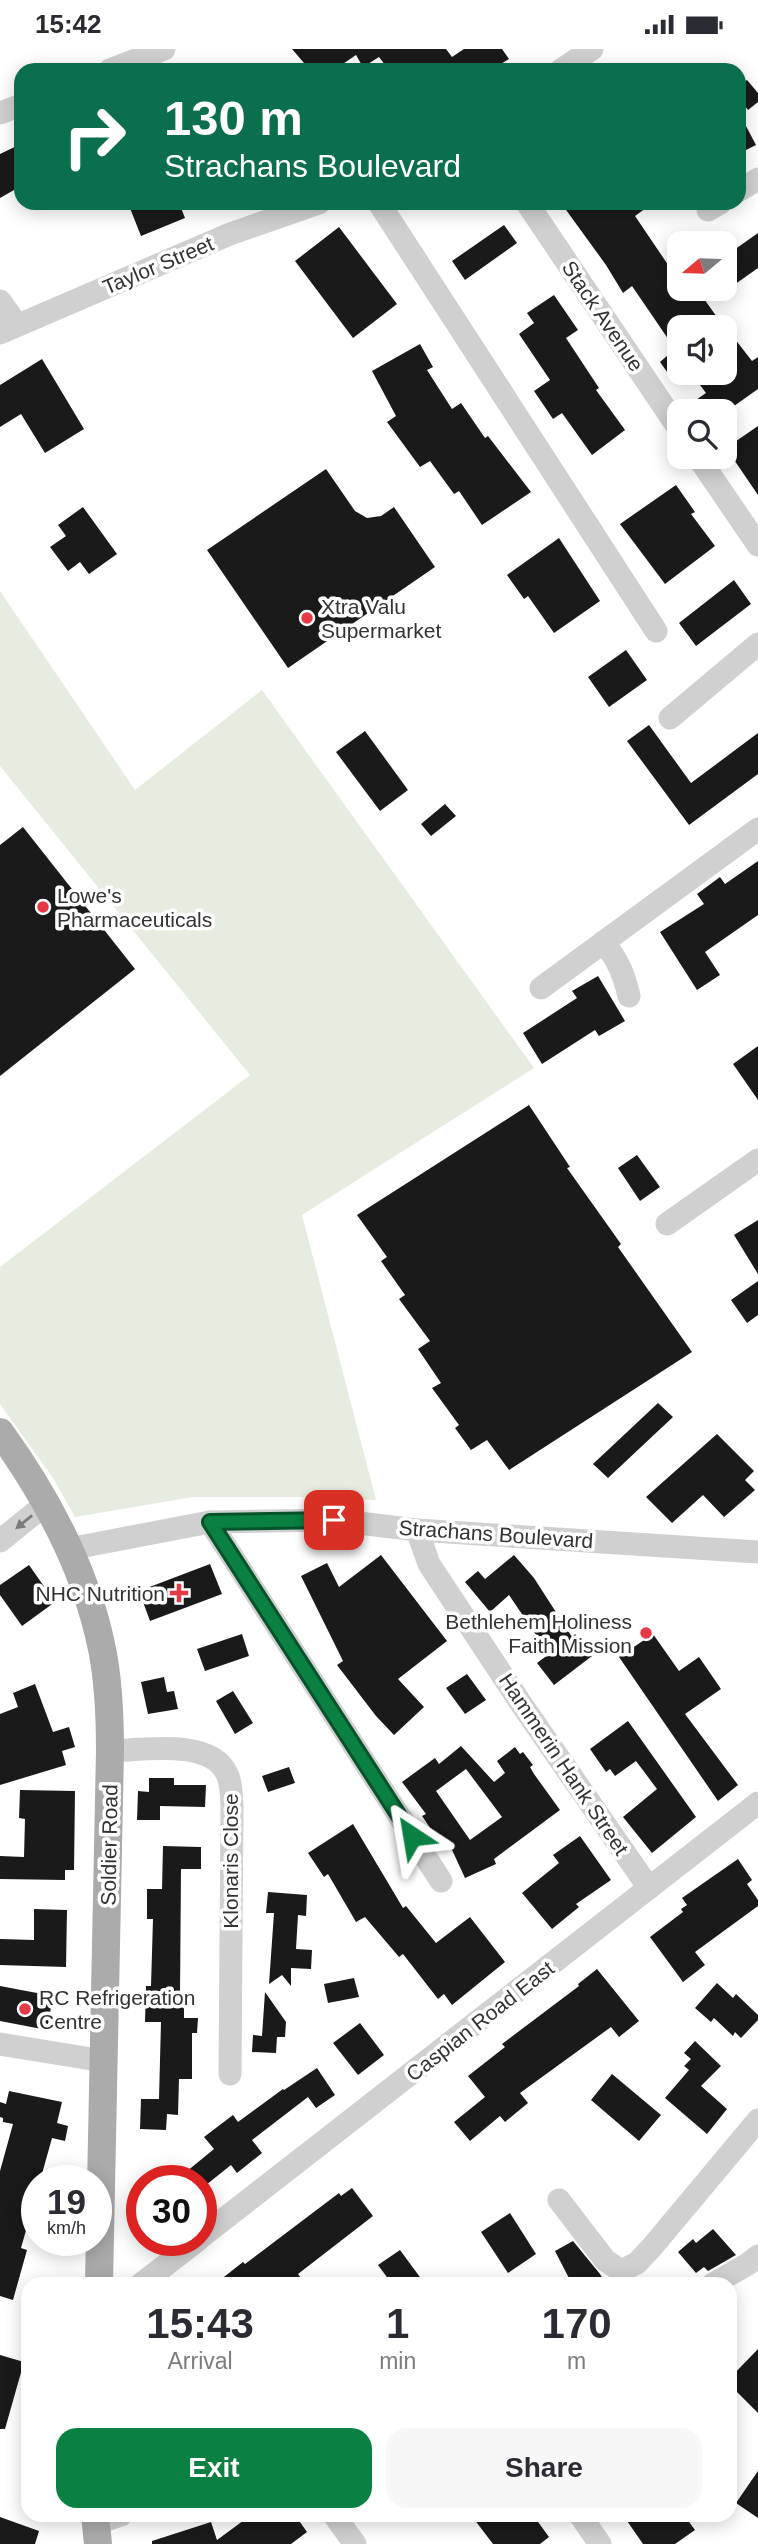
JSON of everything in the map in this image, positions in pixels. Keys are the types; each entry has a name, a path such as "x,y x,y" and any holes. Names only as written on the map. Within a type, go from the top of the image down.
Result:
{"main road":[{"name":"Soldier Road","path":"0,1432 32,1476 47,1503 84,1585 102,1650 109,1709 99,2277"}],"street":[{"path":"128,63 164,49"},
{"path":"571,63 592,49"},
{"name":"Taylor Street","path":"8,329 230,234 299,210"},
{"path":"384,210 656,631"},
{"name":"Stack Avenue","path":"532,210 667,411"},
{"path":"0,301 8,329"},
{"path":"706,469 758,545"},
{"path":"670,717 758,644"},
{"path":"541,988 758,829"},
{"path":"603,942 615,956 629,996"},
{"path":"667,1224 758,1160"},
{"path":"0,1541 47,1503"},
{"name":"Strachans Boulevard","path":"69,1549 210,1522 334,1520 417,1530 758,1552"},
{"path":"210,1522 441,1881"},
{"name":"Hammerin Hank Street","path":"417,1530 429,1564 522,1705 649,1888"},
{"name":"Klonaris Close","path":"110,1751 194,1751 215,1759 228,1775 232,1806 230,2074"},
{"name":"Caspian Road East","path":"217,2226 758,1803"},
{"path":"0,2044 104,2061"},
{"path":"559,2200 605,2260 621,2271 637,2263 652,2247 758,2120"},
{"name":"Caspian Road East","path":"150,2277 178,2256"},
{"path":"726,2277 758,2256"},
{"path":"339,2522 355,2544"},
{"path":"585,2522 600,2544"}],"shaded area":[{"path":"0,591 135,790 262,690 534,1068 302,1215 376,1500 193,1497 75,1517 53,1478 0,1404 0,1267 250,1075 0,766"}],"building":[{"path":"292,49 446,49 452,57 464,49 502,49 509,59 502,63 384,63 379,57 369,63 361,63 356,55 344,63 304,63"},
{"path":"746,81 758,93 758,102 748,110 746,107"},
{"path":"746,126 756,145 746,150"},
{"path":"14,147 14,190 0,198 0,154"},
{"path":"131,210 182,210 185,218 141,236"},
{"path":"566,210 643,210 635,216 667,263 667,301 706,301 715,315 667,315 667,337 632,286 623,293"},
{"path":"504,225 517,243 465,280 452,261"},
{"path":"339,227 397,304 353,338 295,261"},
{"path":"758,233 758,268 737,283 737,248"},
{"path":"554,295 578,330 566,338 599,388 596,390 625,430 592,455 562,413 553,419 534,391 550,380 519,334 534,323 527,313"},
{"path":"737,342 752,361 758,357 758,389 737,404 737,399 697,399 706,393 700,385 737,385"},
{"path":"420,344 433,367 427,370 452,409 461,403 485,438 488,436 531,492 482,525 459,491 454,494 430,461 420,467 387,422 396,416 372,371"},
{"path":"667,356 667,372 660,362"},
{"path":"42,359 84,429 45,453 21,414 0,427 0,385"},
{"path":"758,426 758,495 737,464 737,440"},
{"name":"Xtra Valu Supermarket","path":"326,469 355,511 367,518 381,516 394,507 435,567 288,668 207,550"},
{"path":"676,485 695,512 691,514 715,546 665,584 620,524"},
{"path":"83,507 117,554 89,574 80,562 68,571 50,547 66,536 58,525"},
{"path":"559,538 600,601 554,633 528,596 524,599 507,575"},
{"path":"734,580 751,604 696,646 679,623"},
{"path":"626,650 647,680 609,707 588,677"},
{"path":"649,725 691,783 758,733 758,774 689,825 627,741"},
{"path":"365,731 408,790 380,811 336,752"},
{"path":"445,804 456,816 431,836 421,824"},
{"name":"Lowe's Pharmaceuticals","path":"23,827 135,969 0,1076 0,845"},
{"path":"758,861 758,915 705,952 720,975 697,990 660,932 704,904 697,894 720,877 725,884"},
{"path":"598,976 625,1021 599,1036 595,1030 542,1064 523,1033 577,998 572,991"},
{"path":"758,1046 758,1100 733,1064"},
{"path":"529,1105 570,1167 567,1168 621,1244 618,1247 692,1352 509,1470 487,1440 471,1450 455,1428 459,1425 432,1388 441,1383 418,1349 430,1341 399,1299 405,1295 381,1261 387,1257 357,1215"},
{"path":"637,1155 660,1187 640,1201 618,1168"},
{"path":"758,1220 758,1274 734,1235"},
{"path":"758,1281 758,1315 747,1323 731,1300"},
{"path":"658,1403 673,1417 608,1478 593,1464"},
{"path":"717,1434 754,1471 745,1480 755,1490 724,1517 703,1495 672,1523 646,1497"},
{"path":"381,1555 447,1641 398,1679 424,1707 394,1735 337,1665 343,1661 301,1576 327,1563 339,1587"},
{"path":"514,1555 534,1578 572,1637 575,1634 592,1656 554,1685 537,1663 549,1654 509,1595 490,1612 465,1582 478,1571 485,1579"},
{"path":"210,1564 222,1594 150,1621 139,1591"},
{"path":"29,1565 55,1602 22,1626 0,1595 0,1585"},
{"path":"242,1634 249,1656 205,1671 197,1649"},
{"path":"653,1634 679,1671 699,1657 721,1689 685,1714 738,1785 718,1801 619,1657"},
{"path":"467,1674 486,1700 465,1714 446,1688"},
{"path":"164,1677 167,1692 174,1691 178,1709 148,1714 141,1682"},
{"path":"35,1684 53,1732 69,1727 75,1747 62,1751 66,1765 0,1785 0,1714 18,1707 13,1693"},
{"path":"233,1691 253,1723 235,1734 216,1701"},
{"path":"628,1721 696,1817 652,1853 623,1817 657,1789 636,1761 615,1776 610,1769 606,1772 590,1749"},
{"path":"461,1746 494,1782 505,1773 497,1761 515,1747 520,1754 523,1752 533,1765 530,1767 534,1774 560,1810 494,1859 496,1864 465,1878 447,1839 441,1844 422,1816 426,1814 402,1782 435,1758 439,1764","holes":["466,1769 502,1817 470,1840 436,1791"]},
{"path":"289,1767 295,1783 268,1792 262,1776"},
{"path":"149,1778 174,1778 174,1785 206,1785 205,1807 160,1806 160,1820 137,1820 138,1791 149,1792"},
{"path":"20,1790 75,1791 74,1870 65,1870 65,1880 0,1879 0,1856 24,1857 25,1819 19,1818"},
{"path":"353,1824 403,1908 406,1906 436,1943 470,1917 505,1962 452,2005 444,1994 438,1999 403,1954 399,1957 365,1917 356,1922 328,1874 324,1877 308,1853"},
{"path":"580,1836 611,1880 576,1904 579,1907 552,1929 522,1893 559,1863 553,1855"},
{"path":"163,1846 201,1847 201,1869 181,1869 180,1993 184,1993 184,2018 198,2018 197,2033 192,2033 192,2079 179,2079 178,2115 167,2114 166,2130 140,2129 141,2099 159,2099 161,2022 145,2022 146,1986 151,1986 153,1919 147,1919 147,1889 162,1889"},
{"path":"738,1859 752,1880 747,1884 758,1900 758,1906 695,1952 705,1965 683,1982 650,1937 683,1912 681,1909 687,1905 682,1898"},
{"path":"268,1892 307,1895 306,1916 298,1915 296,1949 312,1950 311,1969 291,1968 291,1986 282,1975 269,1984 274,1913 266,1913"},
{"path":"34,1909 67,1910 66,1967 0,1965 0,1939 34,1940"},
{"path":"597,1969 639,2021 619,2037 611,2027 520,2093 528,2103 505,2122 500,2116 470,2141 454,2122 485,2097 468,2076 505,2047 502,2044 579,1986 578,1984"},
{"path":"354,1978 359,1997 328,2003 324,1984"},
{"path":"717,1983 733,1998 736,1994 758,2015 758,2020 741,2038 735,2032 733,2036 714,2018 711,2022 695,2008"},
{"name":"RC Refrigeration Centre","path":"0,1986 53,1996 47,2030 0,2021"},
{"path":"265,1992 286,2022 285,2037 277,2037 276,2053 252,2052 253,2035 262,2036"},
{"path":"360,2023 384,2055 358,2075 333,2043"},
{"path":"695,2041 721,2066 701,2086 727,2109 707,2134 665,2098 689,2070 684,2066 691,2059 684,2053"},
{"path":"317,2068 335,2095 316,2108 308,2097 252,2140 262,2153 237,2173 231,2165 217,2176 217,2165 194,2165 214,2149 204,2137 233,2115 238,2122"},
{"path":"612,2074 661,2115 639,2141 591,2100"},
{"path":"9,2091 62,2102 57,2123 68,2126 65,2141 52,2138 44,2165 21,2165 21,2256 25,2256 13,2300 0,2296 0,2171 13,2124 3,2122 0,2117 0,2102 6,2104"},
{"path":"352,2188 373,2216 298,2274 300,2277 224,2277 339,2193 341,2196"},
{"path":"510,2213 536,2254 508,2273 481,2232"},
{"path":"713,2229 736,2255 708,2271 704,2267 696,2273 678,2252 693,2239 696,2243"},
{"path":"573,2241 602,2277 568,2277 555,2251"},
{"path":"400,2250 420,2277 387,2277 378,2265"},
{"path":"758,2349 758,2413 737,2392 737,2371"},
{"path":"0,2355 21,2361 21,2373 5,2429 0,2429"},
{"path":"758,2471 758,2518 737,2502"},
{"path":"0,2517 39,2531 35,2544 0,2544"},
{"path":"211,2522 217,2540 241,2522 300,2522 307,2532 291,2544 152,2544 152,2541"},
{"path":"476,2522 538,2522 549,2537 540,2544 493,2544"},
{"path":"628,2522 689,2522 695,2530 675,2544 643,2544"}],"place":[{"name":"Xtra Valu Supermarket","path":"307,618"},
{"name":"Lowe's Pharmaceuticals","path":"43,907"},
{"name":"NHC Nutrition","path":"179,1593"},
{"name":"Bethlehem Holiness Faith Mission","path":"646,1633"},
{"name":"RC Refrigeration Centre","path":"25,2009"}],"route":[{"path":"334,1520 210,1522 412,1836"}]}
